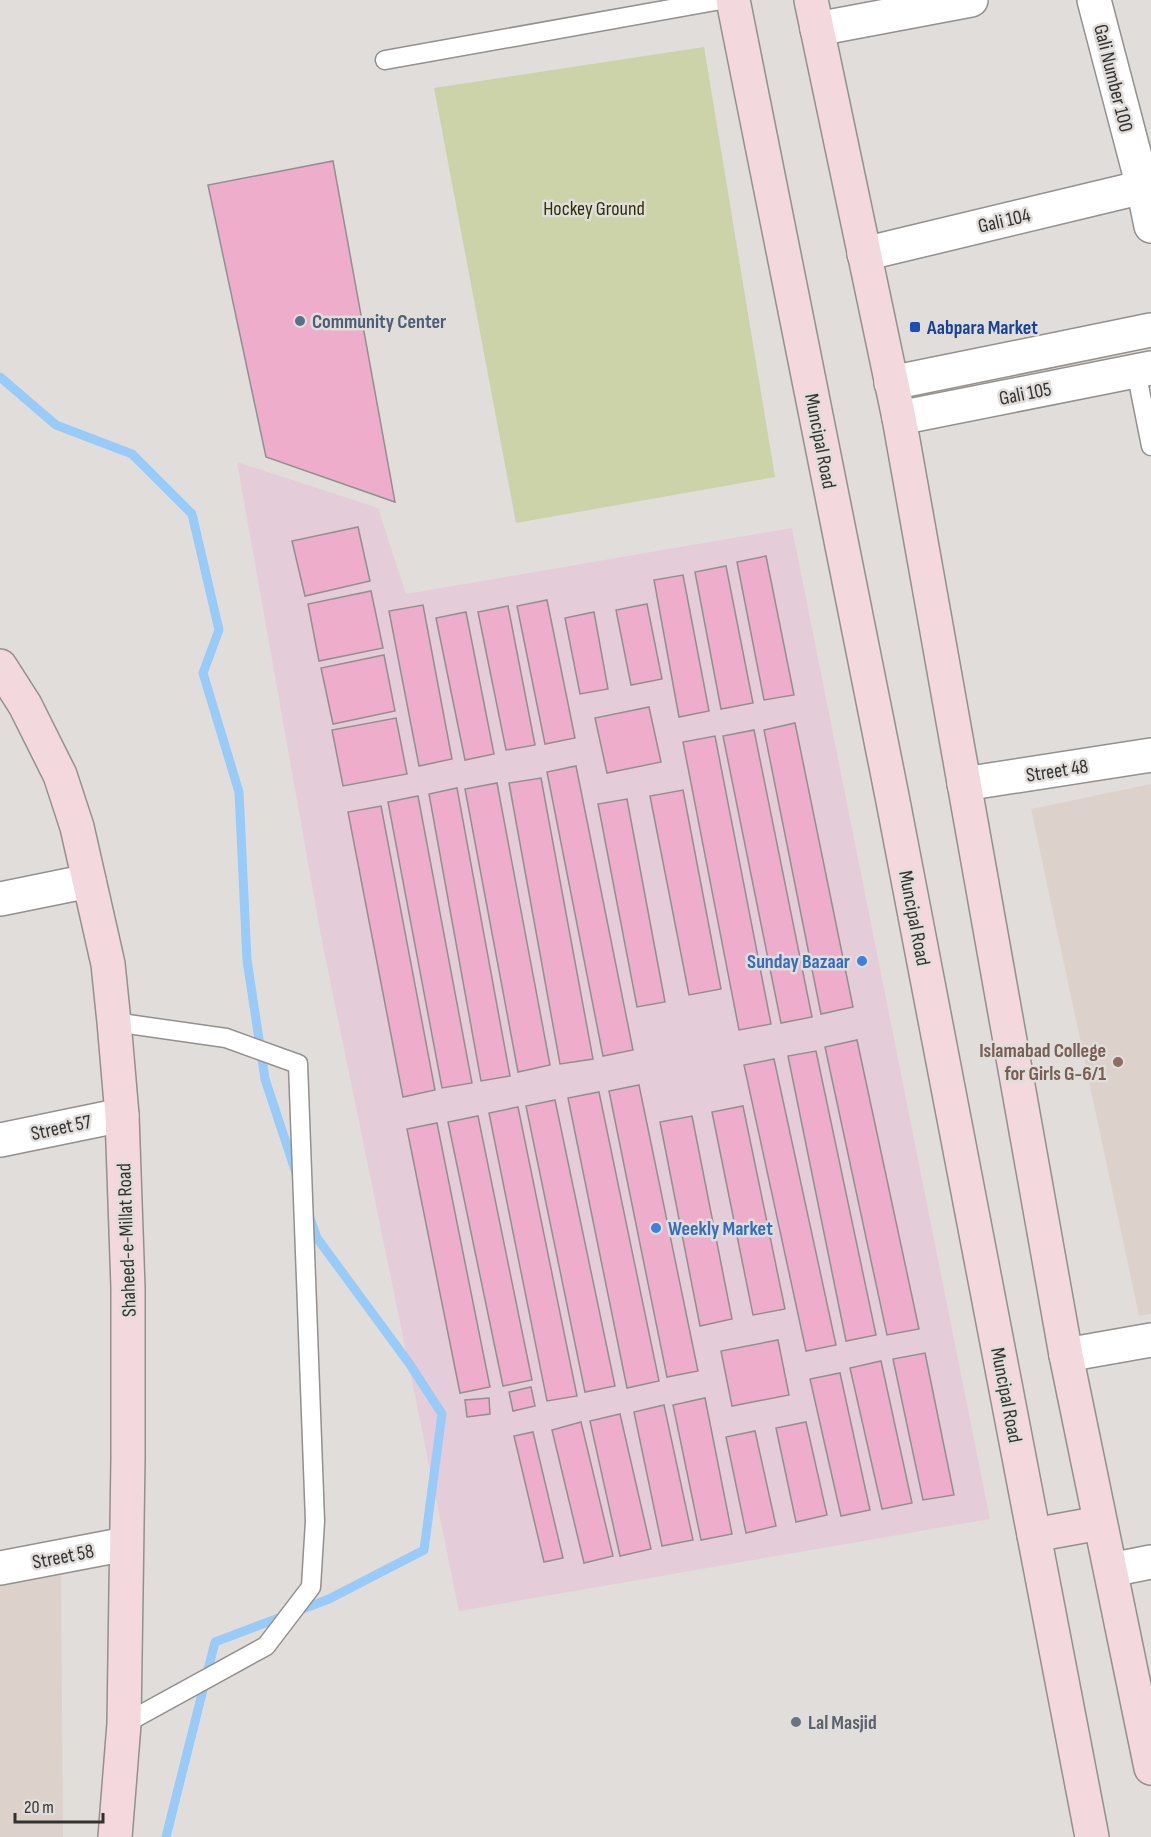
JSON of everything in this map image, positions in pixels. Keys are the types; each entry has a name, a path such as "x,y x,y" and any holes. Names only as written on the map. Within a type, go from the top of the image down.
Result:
{"street":[{"name":"Muncipal Road","path":"734,0 890,784 1092,1837"},
{"path":"971,0 814,15 899,418 1066,1355 1151,1768"},
{"name":"Gali Number 100","path":"1094,0 1138,116 1143,187 1151,226"},
{"name":"Gali 104","path":"864,254 1143,187"},
{"path":"891,383 1151,330"},
{"name":"Gali 105","path":"899,418 1144,369"},
{"name":"Shaheed-e-Millat Road","path":"0,666 25,705 60,775 77,826 108,964 114,1022 122,1115 128,1288 124,1724 115,1837"},
{"name":"Street 48","path":"964,784 1151,755"},
{"path":"0,899 89,881"},
{"name":"Street 57","path":"0,1140 122,1115"},
{"path":"1066,1355 1151,1340"},
{"path":"1034,1535 1100,1523"},
{"name":"Street 58","path":"0,1568 126,1544"},
{"path":"1111,1570 1151,1562"}],"lane":[{"path":"386,60 721,0"},
{"path":"1144,369 1151,446"},
{"path":"114,1022 226,1038 298,1064 315,1521 311,1587 266,1646 124,1724"}],"shaded area":[{"name":"Weekly Market","path":"237,462 378,508 406,594 792,528 990,1519 459,1611 321,936"},
{"name":"Islamabad College for Girls G-6/1","path":"1151,784 1151,1314 1139,1316 1031,809"},
{"path":"61,1570 63,1837 0,1837 0,1581"}],"green space":[{"name":"Hockey Ground","path":"704,47 775,477 516,523 434,88"}],"building":[{"name":"Community Center","path":"333,161 395,502 266,457 208,185"},
{"path":"358,527 370,581 305,596 292,541"},
{"path":"766,556 794,695 764,700 737,562"},
{"path":"726,566 753,703 721,709 695,572"},
{"path":"683,575 709,711 679,717 654,580"},
{"path":"371,591 383,648 319,661 308,604"},
{"path":"547,600 575,738 545,744 517,606"},
{"path":"647,604 662,679 631,685 616,610"},
{"path":"423,605 452,759 419,766 389,611"},
{"path":"508,606 535,745 506,750 478,612"},
{"path":"466,612 494,754 465,760 436,618"},
{"path":"594,612 608,689 580,694 565,618"},
{"path":"384,655 395,711 333,724 321,668"},
{"path":"649,707 661,762 607,773 595,718"},
{"path":"396,718 407,774 343,786 332,730"},
{"path":"795,723 853,1007 821,1014 764,730"},
{"path":"754,730 812,1017 781,1023 723,736"},
{"path":"715,736 771,1024 739,1030 683,742"},
{"path":"576,766 633,1050 603,1056 547,772"},
{"path":"541,778 593,1059 560,1064 509,783"},
{"path":"497,783 550,1065 518,1072 465,789"},
{"path":"457,788 510,1076 481,1081 429,794"},
{"path":"683,790 721,989 689,995 650,796"},
{"path":"418,796 472,1083 442,1088 388,802"},
{"path":"627,799 665,1002 637,1007 598,804"},
{"path":"381,806 435,1090 403,1097 348,812"},
{"path":"857,1040 919,1329 887,1335 825,1047"},
{"path":"816,1051 876,1335 846,1341 788,1056"},
{"path":"774,1059 836,1345 806,1351 744,1065"},
{"path":"639,1085 698,1371 667,1377 609,1091"},
{"path":"599,1092 659,1381 627,1388 568,1098"},
{"path":"555,1100 615,1386 585,1392 526,1106"},
{"path":"743,1106 785,1309 753,1315 712,1112"},
{"path":"518,1107 577,1396 547,1401 489,1113"},
{"path":"478,1116 532,1380 503,1386 448,1122"},
{"path":"692,1116 732,1319 700,1326 660,1122"},
{"path":"437,1123 490,1387 460,1393 407,1129"},
{"path":"778,1340 789,1395 732,1406 721,1351"},
{"path":"925,1353 954,1495 923,1500 893,1359"},
{"path":"881,1361 912,1503 882,1509 850,1368"},
{"path":"840,1373 870,1510 841,1516 810,1379"},
{"path":"531,1387 535,1406 513,1411 509,1392"},
{"path":"489,1398 490,1414 467,1417 465,1400"},
{"path":"705,1398 732,1534 701,1540 673,1405"},
{"path":"664,1405 693,1540 662,1546 634,1412"},
{"path":"620,1414 651,1549 620,1556 590,1421"},
{"path":"581,1422 613,1556 584,1563 552,1430"},
{"path":"806,1422 827,1515 796,1522 776,1428"},
{"path":"755,1431 776,1526 746,1533 726,1437"},
{"path":"533,1432 563,1558 544,1562 514,1436"}],"waterway":[{"path":"0,377 56,425 132,454 192,514 219,630 203,673 239,792 247,960 265,1079 297,1176"},
{"path":"166,1837 215,1642 329,1599 424,1550 442,1414 409,1363 317,1238 309,1215"}],"place":[{"name":"Community Center","path":"300,321"},
{"name":"Aabpara Market","path":"915,327"},
{"name":"Sunday Bazaar","path":"862,961"},
{"name":"Islamabad College for Girls G-6/1","path":"1118,1062"},
{"name":"Weekly Market","path":"656,1228"},
{"name":"Lal Masjid","path":"796,1722"}]}
